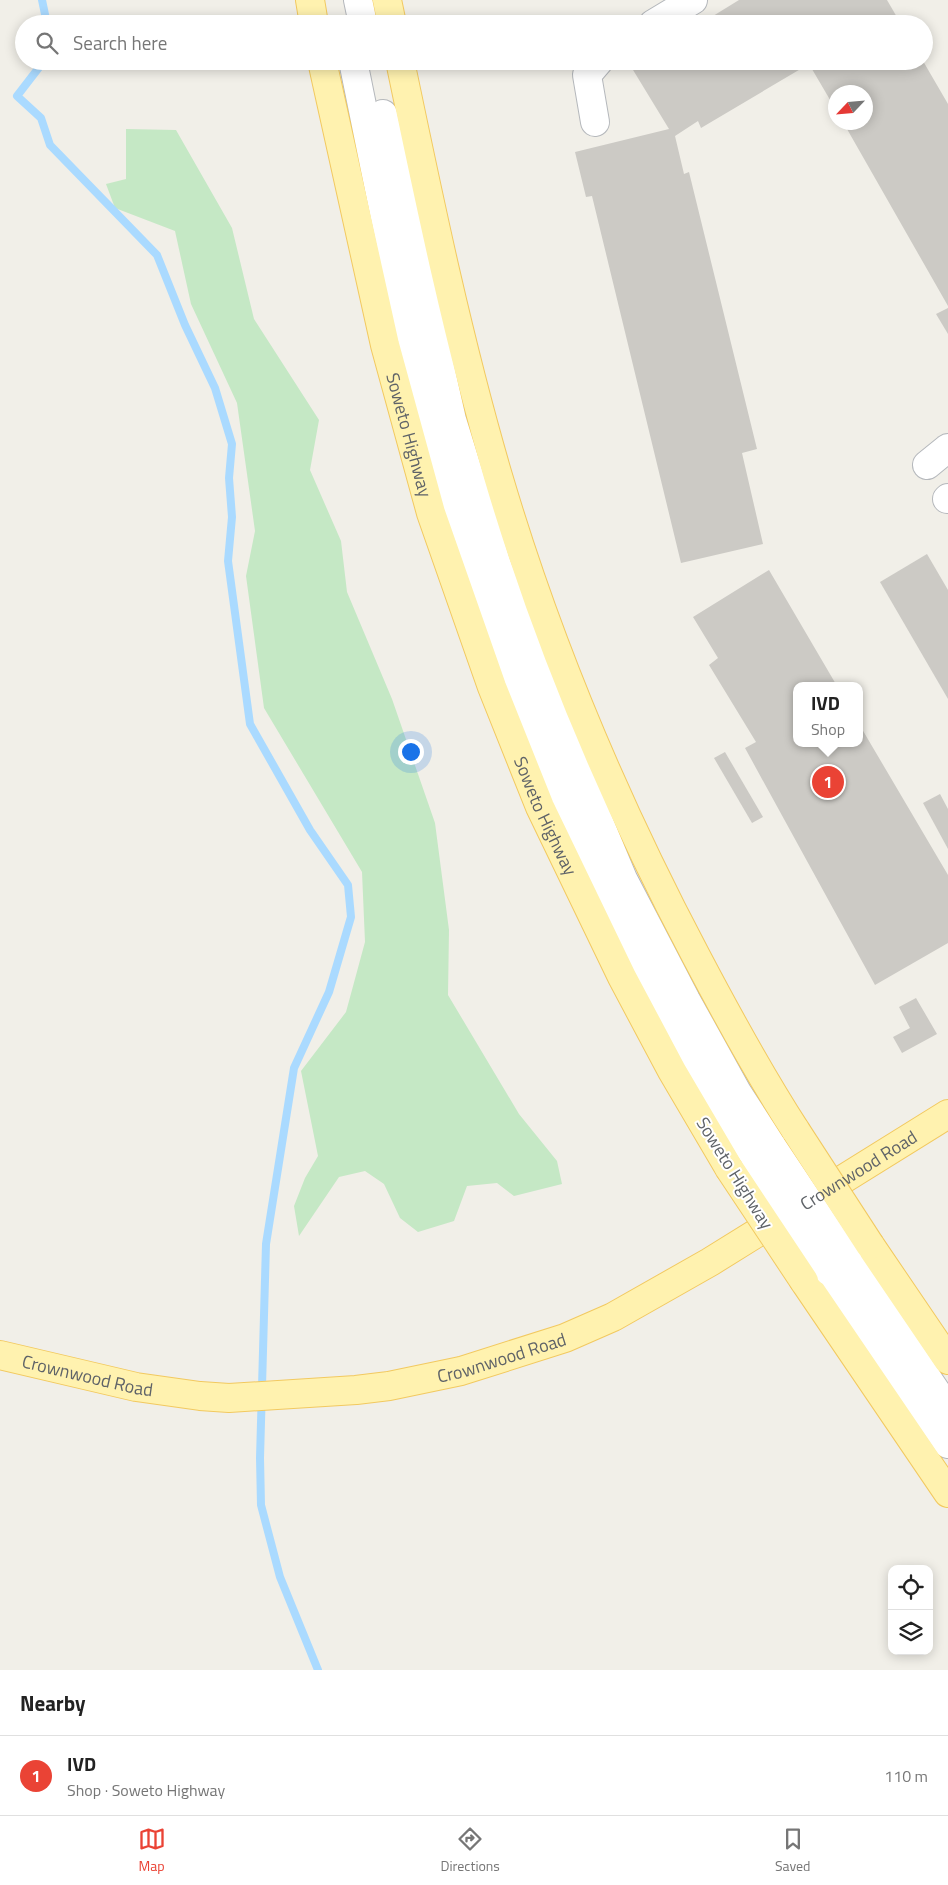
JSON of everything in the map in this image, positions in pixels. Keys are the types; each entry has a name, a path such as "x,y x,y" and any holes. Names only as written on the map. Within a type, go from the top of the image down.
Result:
{"main road":[{"path":"310,0 312,15"},
{"path":"387,0 390,15"},
{"name":"Soweto Highway","path":"324,70 384,345 431,513 492,688 540,808 622,978 672,1071 729,1168 827,1271 948,1493"},
{"path":"402,70 457,321 498,477 548,626 601,758 667,901 749,1055 870,1245 948,1360"},
{"name":"Crownwood Road","path":"0,1355 136,1387 229,1398 318,1393 389,1386 461,1371 565,1338 613,1317 710,1262 948,1114"}],"lane":[{"path":"340,0 343,15"},
{"path":"358,0 361,15"},
{"path":"668,15 693,0"},
{"name":"Soweto Highway","path":"355,70 423,386 490,608 545,753 595,864 650,977 714,1092 764,1152"},
{"name":"Soweto Highway","path":"373,70 452,420 497,565 547,698 623,879 686,1000 737,1092 764,1152 827,1271 948,1444"},
{"path":"591,70 587,75 595,122"},
{"path":"927,465 948,448"},
{"name":"Soweto Highway","path":"827,1271 948,1409"}],"green space":[{"path":"126,129 176,130 232,228 254,319 319,420 310,470 341,541 347,592 392,699 435,823 449,930 448,995 519,1114 557,1161 562,1184 514,1196 497,1183 467,1186 454,1221 418,1232 400,1218 384,1184 365,1171 339,1177 299,1236 294,1206 305,1178 318,1156 301,1071 346,1012 365,942 362,872 264,708 246,576 255,531 237,403 191,304 175,231 115,208 106,184 126,179"}],"building":[{"path":"739,0 887,0 896,15 715,15"},
{"path":"633,70 799,70 701,128 698,121 675,136 684,174 689,172 757,449 742,453 763,544 681,563 592,196 586,197 575,152 669,129"},
{"path":"813,70 928,70 948,104 948,306 848,130 873,130 873,85 828,85 828,96"},
{"path":"948,308 948,334 936,314"},
{"path":"927,554 948,590 948,699 880,582"},
{"path":"769,570 835,682 793,682 793,747 863,747 863,731 948,875 948,943 875,985 745,748 756,742 709,665 718,658 693,617"},
{"path":"725,752 763,817 752,823 714,758"},
{"path":"940,794 948,809 948,849 923,803"},
{"path":"916,998 937,1034 902,1053 893,1037 910,1028 899,1007"}],"waterway":[{"path":"42,0 45,15"},
{"path":"37,70 17,96 41,118 50,145 157,255 185,325 215,388 232,444 229,478 232,517 228,561 250,724 310,830 348,885 351,917 329,992 294,1068 266,1244 260,1458 261,1505 280,1577 318,1670"}],"place":[{"name":"IVD","path":"828,782"}]}
